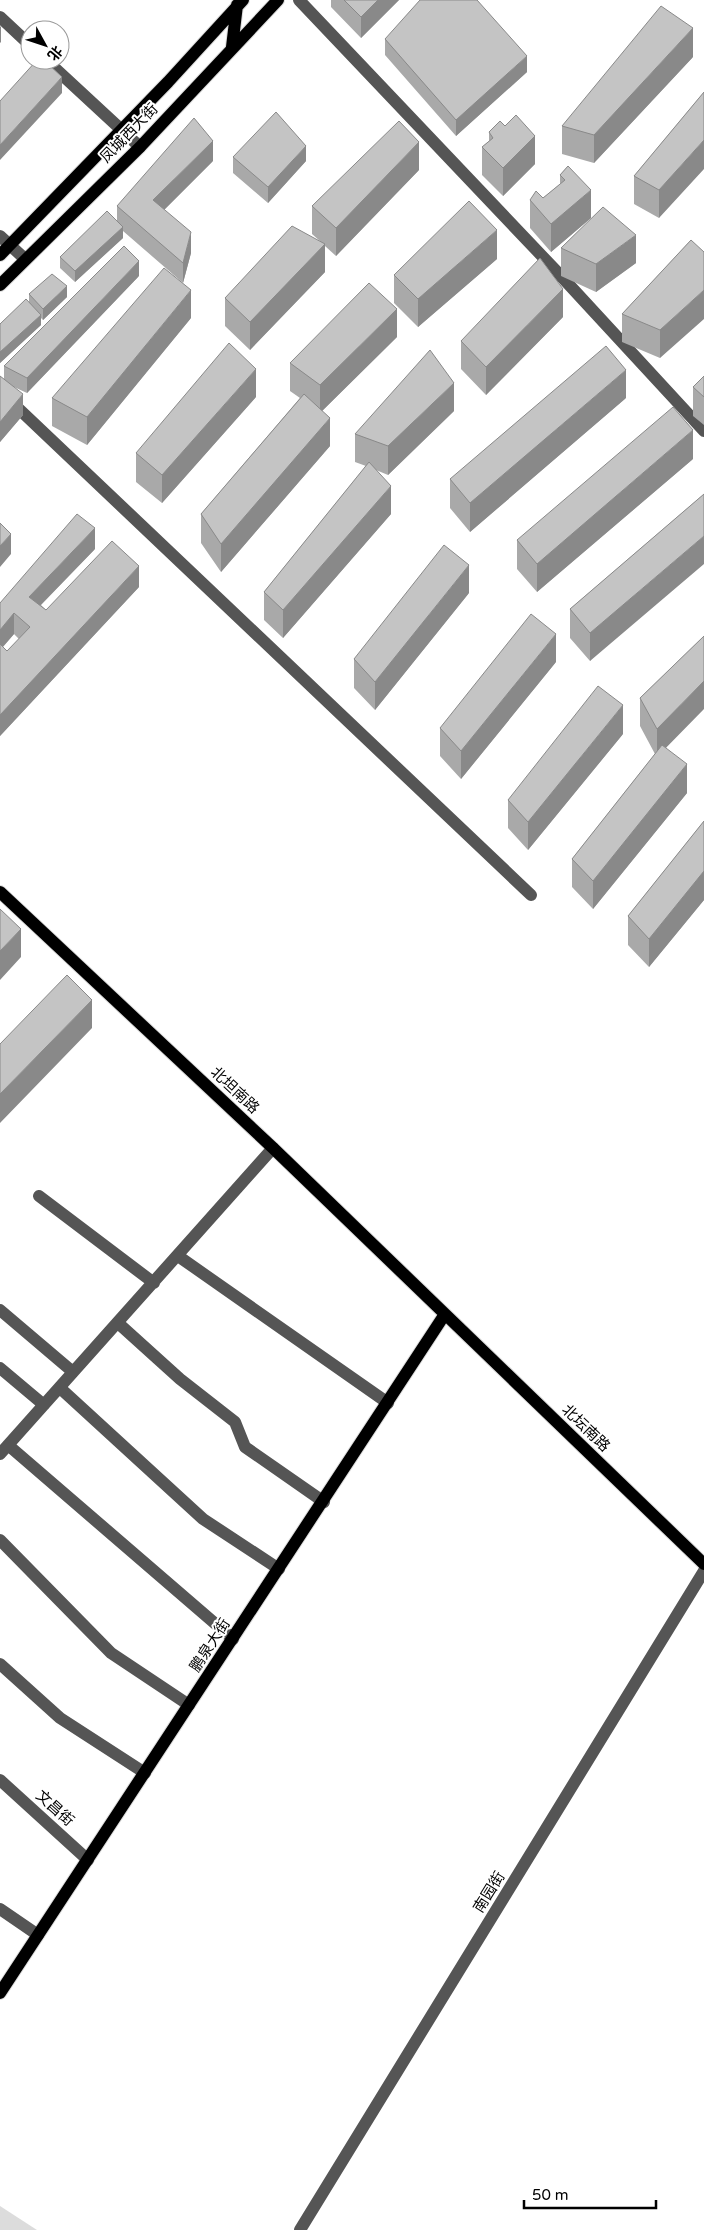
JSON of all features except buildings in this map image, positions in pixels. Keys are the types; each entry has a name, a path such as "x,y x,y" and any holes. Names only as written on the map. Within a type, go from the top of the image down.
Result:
{"main road":[{"name":"凤城西大街","path":"0,285 140,147 278,0"},
{"name":"凤城西大街","path":"0,255 5,241 121,130 239,2"},
{"path":"232,48 239,2"},
{"name":"北坦南路","path":"0,892 273,1148 445,1314"},
{"name":"鹏泉大街","path":"0,1993 324,1502 445,1314"},
{"name":"北坛南路","path":"445,1314 704,1564"}],"street":[{"path":"299,0 555,269 704,431"},
{"path":"0,17 20,36"},
{"path":"57,70 140,147"},
{"path":"5,241 25,259"},
{"path":"0,391 531,895"},
{"path":"233,1639 4,1450 273,1148"},
{"path":"39,1196 154,1283"},
{"path":"178,1256 388,1403"},
{"path":"0,1310 73,1372"},
{"path":"118,1323 180,1380 235,1422 244,1447 324,1502"},
{"path":"0,1368 44,1405"},
{"path":"60,1388 203,1519 279,1570"},
{"path":"0,1540 111,1653 189,1706"},
{"name":"南园街","path":"300,2230 704,1571"},
{"path":"0,1664 60,1718 145,1773"},
{"name":"文昌街","path":"0,1780 88,1860"},
{"path":"0,1909 38,1935"}],"shaded area":[{"path":"0,2206 37,2230 0,2230"}]}
